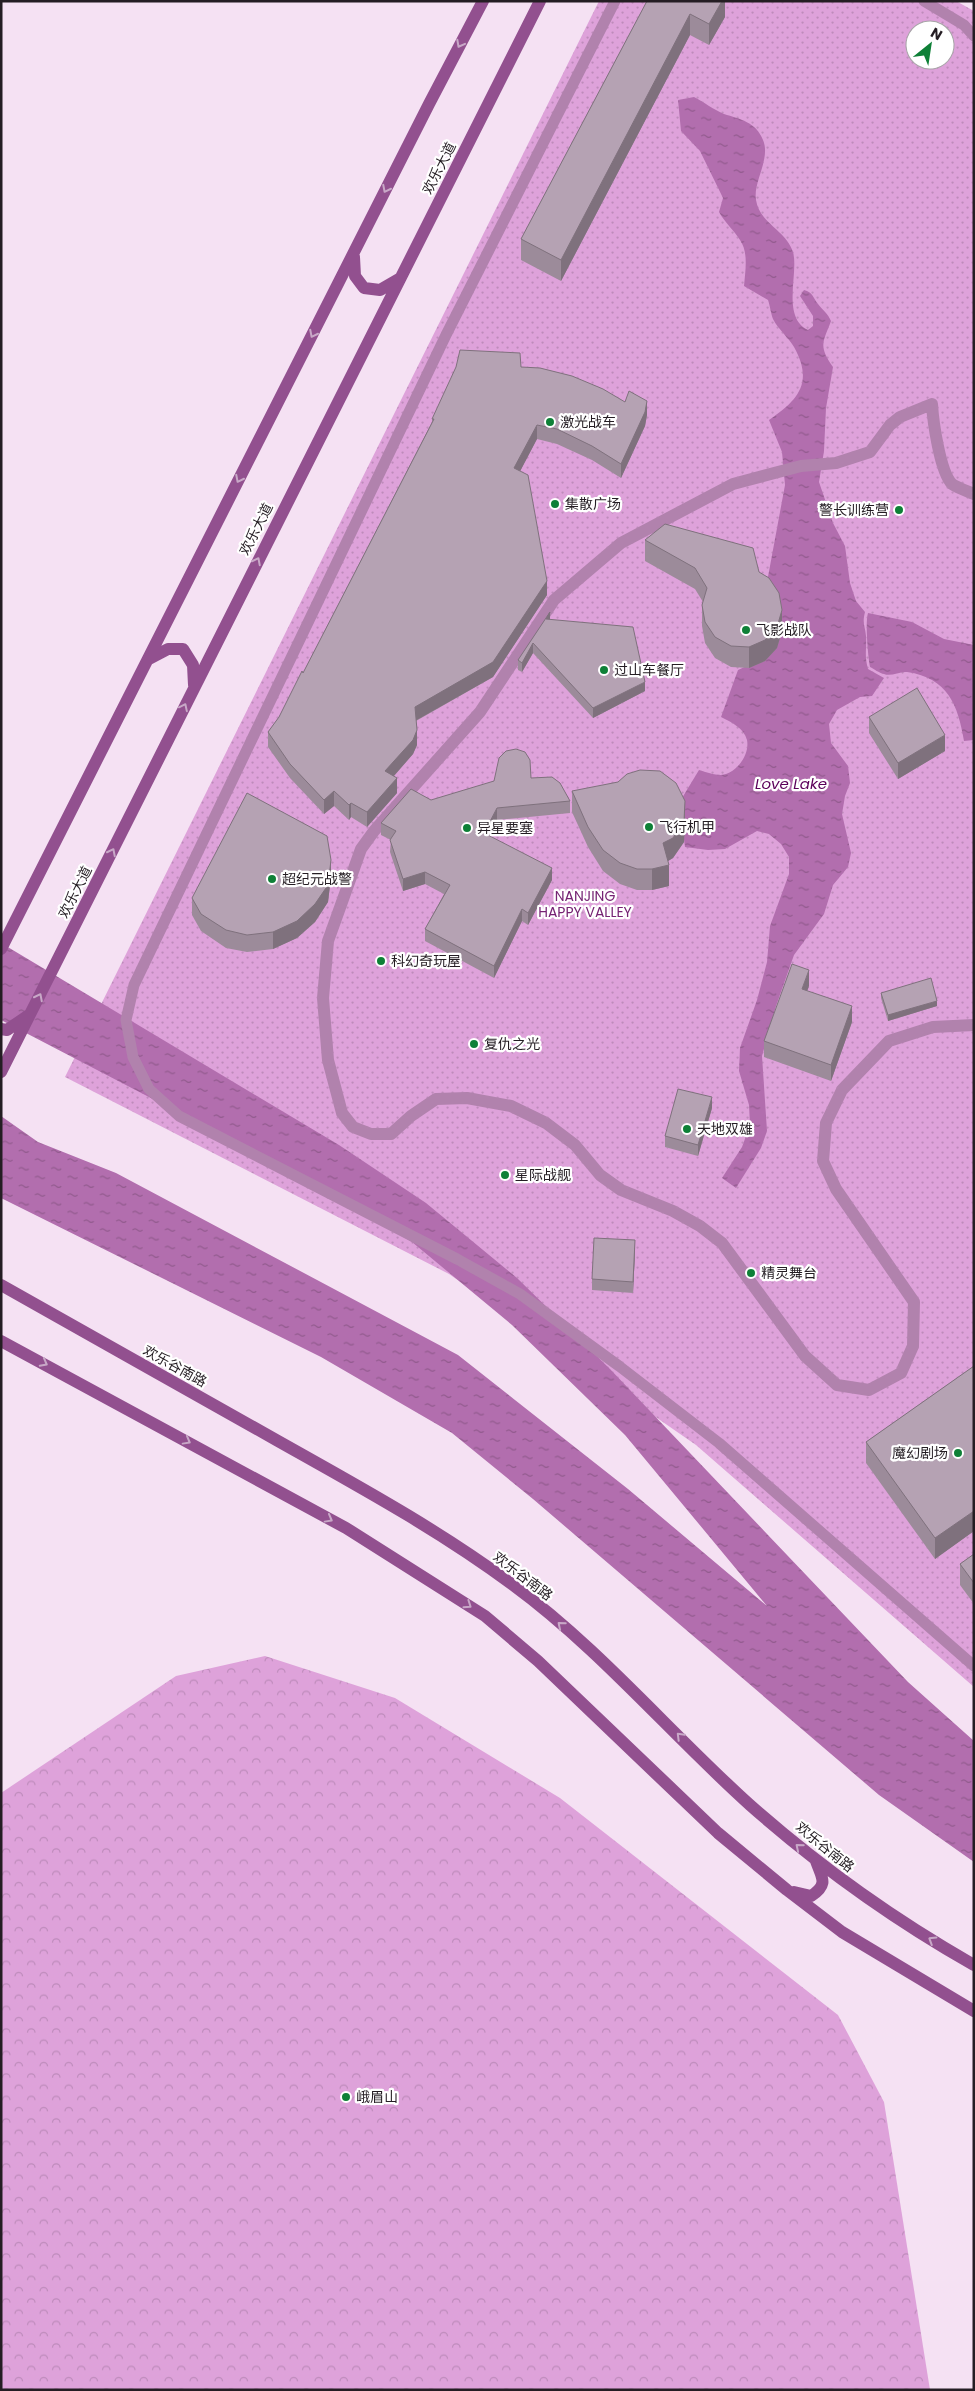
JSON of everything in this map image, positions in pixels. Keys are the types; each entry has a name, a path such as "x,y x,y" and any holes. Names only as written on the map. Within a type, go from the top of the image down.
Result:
{"main road":[{"path":"1,950 483,1"},
{"name":"欢乐大道","path":"1,1072 540,1"},
{"path":"354,254 355,276 364,288 380,290 399,279"},
{"path":"149,659 168,649 184,649 193,665 194,687"},
{"path":"1,1029 7,1030 30,1014"},
{"name":"欢乐谷南路","path":"1,1285 365,1490 463,1550 515,1586 650,1706 749,1803 816,1861 874,1904 974,1965"},
{"path":"1,1340 346,1528 485,1616 538,1661 718,1833 787,1890 842,1932 974,2011"},
{"path":"787,1890 811,1896 821,1890 824,1881 816,1861"}],"street":[{"path":"974,494 952,483 943,464 933,424 932,404 900,417 890,425 870,452 836,463 801,466 733,484 621,543 554,600 480,712 374,831 361,849 328,941 323,998 328,1060 342,1113 353,1127 371,1134 391,1134 410,1116 436,1099 467,1098 511,1106 546,1123 575,1145 600,1175 621,1190 673,1211 700,1226 722,1243 806,1356 837,1385 869,1390 901,1373 913,1346 914,1302 836,1189 823,1161 826,1123 842,1090 889,1040 933,1027 974,1025"}],"lane":[{"path":"615,1 446,334 134,985 126,1020 133,1057 150,1089 179,1116 457,1258 528,1299 719,1443 974,1666"},
{"path":"924,1 964,25 974,36"}],"green space":[{"name":"NANJING HAPPY VALLEY","path":"599,1 956,1 974,11 974,1687 696,1445 449,1274 65,1077"},
{"path":"265,1656 395,1698 560,1798 838,2015 884,2102 930,2390 1,2390 1,1793 176,1676"}],"water":[{"name":"Love Lake","path":"694,97 720,112 747,122 760,134 765,147 765,155 757,185 756,200 762,215 785,238 793,252 793,305 795,315 800,324 808,330 813,326 813,316 800,296 804,290 811,294 831,321 823,344 825,354 833,367 826,408 824,451 819,482 833,523 845,546 850,583 856,601 865,612 866,660 868,669 884,678 872,696 860,697 837,710 829,724 831,743 848,766 850,783 845,796 842,814 851,853 848,867 833,885 824,914 794,955 776,1006 762,1056 767,1131 761,1148 736,1188 722,1178 742,1147 750,1125 749,1105 739,1071 740,1048 757,1000 767,962 770,926 789,874 789,857 781,844 769,834 757,831 725,849 708,850 685,847 679,803 699,770 721,775 727,774 741,763 746,752 747,740 743,732 737,726 721,717 738,670 766,657 765,593 785,485 782,452 769,420 795,398 803,381 803,371 794,347 773,319 768,300 744,286 746,263 743,245 719,212 723,198 700,151 681,131 678,100"},
{"path":"868,613 912,622 944,639 974,645 974,740 964,741 962,728 949,695 932,680 907,672 887,675 870,667 867,631"},
{"path":"1,943 339,1145 426,1203 517,1278 610,1369 908,1682 974,1741 974,1862 879,1795 533,1499 452,1433 321,1357 1,1198 1,1116 38,1142 116,1173 458,1355 628,1489 767,1606 625,1435 512,1325 412,1242 270,1160 1,1020"}],"building":[{"path":"647,1 722,1 709,24 690,14 561,260 521,239"},
{"path":"460,350 520,353 521,367 540,368 572,376 603,389 625,402 629,391 647,401 645,412 621,464 592,446 557,429 537,425 514,468 528,475 547,581 493,662 415,707 417,730 413,740 385,771 397,778 367,812 351,803 349,805 334,791 324,800 290,764 268,732 279,717 302,671 303,673 434,419 432,419 456,367"},
{"path":"665,524 753,548 759,572 769,578 779,593 782,610 777,627 765,640 749,647 731,646 715,637 705,622 702,605 707,588 695,568 645,540"},
{"path":"550,612 546,619 633,627 645,682 593,708 533,643 522,663 518,660"},
{"path":"917,688 945,735 898,763 869,717"},
{"path":"516,749 525,752 530,760 531,778 552,777 560,783 570,801 497,808 484,833 552,868 528,913 522,909 494,966 425,929 450,885 425,872 403,879 390,840 396,831 381,823 411,789 431,800 494,781 499,758 506,751"},
{"path":"640,770 660,771 676,783 685,801 684,821 673,838 663,843 669,865 652,869 637,869 620,863 603,850 588,827 572,791 618,782 627,774"},
{"path":"247,793 327,836 331,860 328,885 315,904 297,921 273,932 247,935 226,930 201,914 192,898"},
{"path":"792,964 809,970 802,989 852,1006 831,1065 764,1041"},
{"path":"931,978 937,1001 888,1015 881,993"},
{"path":"678,1089 712,1097 698,1145 665,1136"},
{"path":"594,1238 635,1240 633,1282 592,1279"},
{"path":"974,1366 974,1511 935,1538 866,1442"},
{"path":"974,1554 974,1583 960,1564"}],"place":[{"name":"激光战车","path":"550,422"},
{"name":"集散广场","path":"555,504"},
{"name":"警长训练营","path":"899,510"},
{"name":"飞影战队","path":"746,630"},
{"name":"过山车餐厅","path":"604,670"},
{"name":"飞行机甲","path":"649,827"},
{"name":"异星要塞","path":"467,828"},
{"name":"超纪元战警","path":"272,879"},
{"name":"科幻奇玩屋","path":"381,961"},
{"name":"复仇之光","path":"474,1044"},
{"name":"天地双雄","path":"687,1129"},
{"name":"星际战舰","path":"505,1175"},
{"name":"精灵舞台","path":"751,1273"},
{"name":"魔幻剧场","path":"958,1453"},
{"name":"峨眉山","path":"346,2097"}]}
